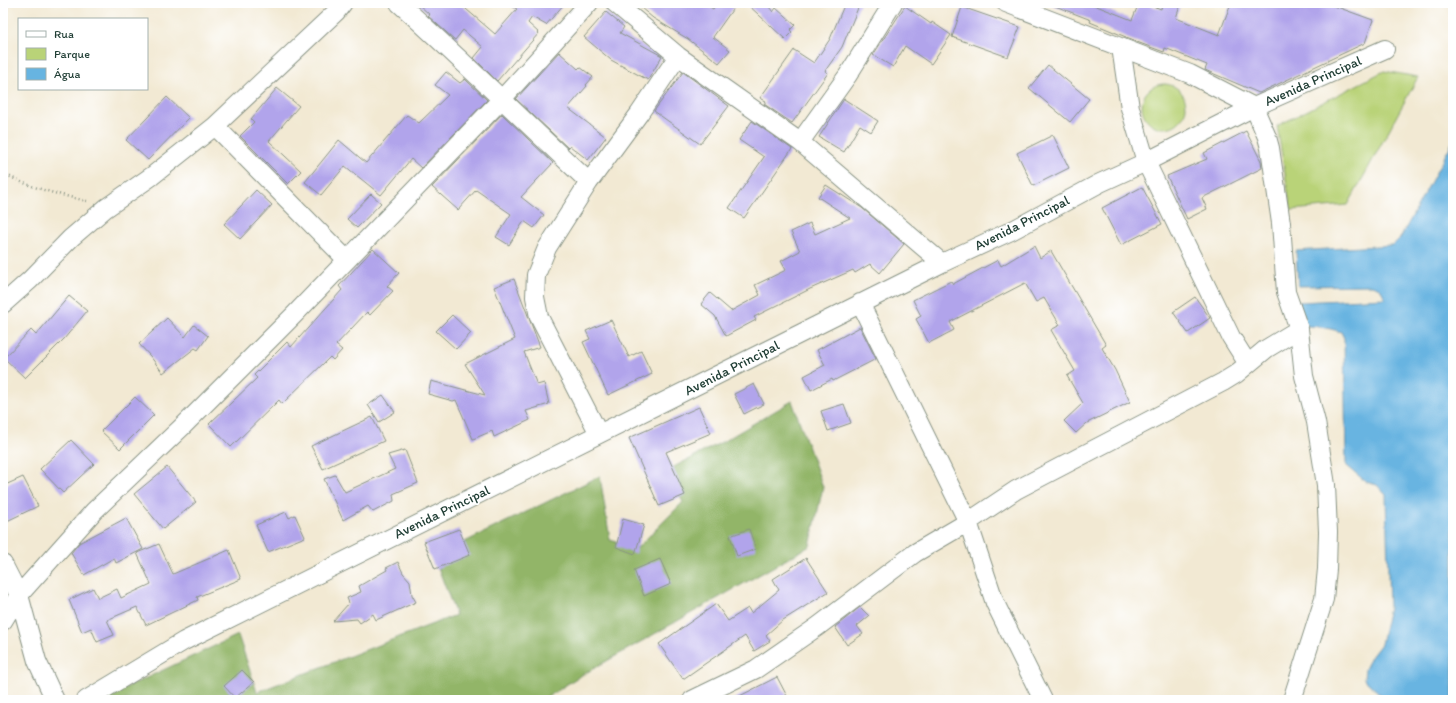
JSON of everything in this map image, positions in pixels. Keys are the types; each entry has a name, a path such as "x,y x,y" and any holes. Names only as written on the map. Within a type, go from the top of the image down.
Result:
{"street":[{"path":"3,304 30,280 70,238 106,208 152,176 214,126 336,12 343,3"},
{"path":"399,3 448,47 501,100 589,182"},
{"path":"3,621 18,596 94,511 184,425 347,260 501,100 589,3"},
{"path":"615,3 678,56 800,142 942,263"},
{"path":"800,142 848,75 893,3"},
{"path":"1006,3 1190,74 1254,107 1267,137 1270,148 1281,224 1286,292 1299,329 1304,376 1316,422 1322,455 1328,532 1327,569 1324,599 1292,700"},
{"path":"1121,47 1130,108 1146,162 1231,337 1248,364"},
{"name":"Avenida Principal","path":"86,700 184,641 860,303 1011,231 1100,183 1146,162 1254,107 1385,49"},
{"path":"599,434 539,317 535,297 536,275 547,248 589,182 639,114 678,56"},
{"path":"214,126 347,260"},
{"path":"860,303 968,522 995,603 1043,700"},
{"path":"692,700 756,669 817,627 915,553 968,522 1016,490 1223,382 1266,349 1299,329"},
{"path":"3,564 18,596 37,661 55,700"}],"path":[{"path":"3,173 45,190 88,201"}],"green space":[{"path":"1384,71 1418,77 1348,205 1291,210 1277,126"},
{"path":"1160,84 1168,84 1173,85 1180,90 1185,97 1185,115 1180,122 1173,127 1160,128 1152,125 1145,118 1142,110 1142,102 1145,94 1152,87"},
{"path":"792,401 823,487 810,546 575,679 543,700 99,700 238,635 257,692 456,615 434,557 600,476 610,540 637,548 683,502 666,471 724,441"}],"water":[{"path":"1453,141 1453,700 1388,700 1364,679 1365,669 1371,657 1381,644 1389,608 1386,495 1377,485 1366,482 1346,465 1344,338 1341,332 1336,330 1321,327 1300,326 1299,302 1385,298 1380,288 1372,285 1298,286 1296,251 1393,245 1401,237"}],"building":[{"path":"417,3 459,3 495,34 517,9 506,3 565,3 546,25 532,17 528,23 539,33 497,81 474,58 483,47 463,30 455,40 428,16 430,15"},
{"path":"635,3 703,3 713,9 717,3 737,3 713,37 730,50 719,63 688,39 653,18"},
{"path":"746,3 766,3 773,12 776,8 795,25 790,30 792,32 785,39"},
{"path":"845,3 860,3 842,47 825,71 828,73 792,123 764,104 766,101 760,98 794,50 814,63 830,39"},
{"path":"1050,3 1089,3 1132,20 1139,3 1144,3 1161,9 1162,3 1181,3 1176,18 1219,35 1231,3 1326,3 1373,20 1365,43 1259,93 1205,70 1207,65 1165,48 1164,52 1126,38 1090,22 1091,20"},
{"path":"905,6 931,24 932,22 951,35 931,64 905,46 893,67 873,55"},
{"path":"962,7 1020,27 1008,57 952,37"},
{"path":"606,12 624,27 620,33 662,56 648,80 611,60 584,37"},
{"path":"559,52 578,69 580,67 593,77 568,108 606,137 588,160 570,146 568,148 516,99"},
{"path":"1048,65 1089,99 1070,122 1029,88"},
{"path":"446,72 460,83 465,79 487,100 421,168 411,159 381,195 345,166 321,195 305,182 339,140 366,163 407,115 419,123 448,95 435,85"},
{"path":"683,72 729,106 700,144 654,111"},
{"path":"277,88 299,106 269,141 301,171 288,184 240,136 254,122 251,119"},
{"path":"167,97 189,118 148,160 126,140"},
{"path":"844,99 878,121 871,132 860,125 844,152 819,137"},
{"path":"502,114 553,163 521,197 544,215 534,228 524,221 509,245 496,237 511,214 476,190 458,210 432,187"},
{"path":"752,121 792,149 744,218 729,208 764,157 739,140"},
{"path":"1246,131 1261,161 1262,168 1202,198 1207,209 1187,219 1167,176 1207,159 1204,153"},
{"path":"1053,135 1069,168 1033,186 1017,153"},
{"path":"826,185 862,208 904,244 880,273 870,264 855,273 853,270 810,289 754,317 756,320 726,336 715,316 701,304 710,293 731,311 760,295 755,285 786,270 781,261 800,251 791,232 810,223 815,234 850,218 818,197"},
{"path":"1142,187 1162,224 1121,245 1102,208"},
{"path":"256,190 272,205 240,239 224,224"},
{"path":"371,194 381,203 357,228 347,219"},
{"path":"1034,246 1040,258 1051,251 1106,345 1102,348 1115,370 1130,402 1087,423 1076,433 1064,421 1083,403 1067,376 1075,371 1051,330 1060,325 1044,298 1036,302 1025,283 950,322 954,330 929,343 916,319 921,316 913,300 951,281 953,284 998,260 1001,266"},
{"path":"373,249 399,273 387,286 393,291 370,315 367,312 336,345 342,350 333,360 330,357 282,404 279,400 231,447 209,424 257,378 254,375 287,342 291,347 342,290 339,286"},
{"path":"514,279 540,347 524,352 537,385 544,383 549,404 526,411 530,420 494,437 492,431 473,439 456,400 453,401 428,394 431,381 485,395 465,364 515,339 494,287"},
{"path":"69,296 87,311 64,339 25,378 4,358 31,330 36,335"},
{"path":"1195,297 1210,318 1188,333 1173,312"},
{"path":"452,315 471,333 456,349 436,331"},
{"path":"167,318 185,337 194,325 208,336 198,350 195,348 163,373 139,344"},
{"path":"611,320 629,357 641,351 652,374 608,395 583,342 590,339 586,331"},
{"path":"860,327 876,359 833,381 832,379 811,390 804,376 825,365 817,350"},
{"path":"754,384 764,404 744,414 734,394"},
{"path":"383,395 395,412 379,422 368,405"},
{"path":"135,397 154,415 120,449 101,431"},
{"path":"844,404 851,423 828,431 821,411"},
{"path":"699,407 711,433 666,452 685,495 659,506 629,438"},
{"path":"372,417 384,441 323,469 311,446"},
{"path":"71,440 94,464 63,493 40,469"},
{"path":"405,450 418,483 393,494 394,501 373,512 368,506 343,520 324,479 335,475 345,492 395,469 388,455"},
{"path":"167,467 196,502 163,529 134,494"},
{"path":"23,477 38,506 7,521 3,513 3,486"},
{"path":"286,512 289,518 295,515 305,537 268,552 256,525"},
{"path":"126,518 143,549 116,563 114,558 84,575 71,553 79,543"},
{"path":"623,519 644,525 635,554 616,547"},
{"path":"459,529 470,555 435,569 424,542"},
{"path":"749,529 756,549 737,556 730,536"},
{"path":"159,544 173,574 229,550 241,579 197,597 198,600 146,625 137,607 107,620 114,635 97,642 91,628 82,632 69,600 93,588 98,598 117,589 121,598 151,584 137,553"},
{"path":"806,558 828,592 783,620 766,635 770,641 754,651 745,636 683,679 659,644 716,604 728,621 748,608 751,613 779,590 773,579"},
{"path":"660,559 671,584 644,596 634,570"},
{"path":"398,562 403,573 410,581 412,595 416,602 376,620 373,614 360,623 357,619 333,621 349,603 347,598 361,592 359,586"},
{"path":"860,607 869,616 857,626 863,634 847,645 835,627"},
{"path":"242,670 254,682 235,698 224,686"},
{"path":"777,677 789,700 732,700"}]}
